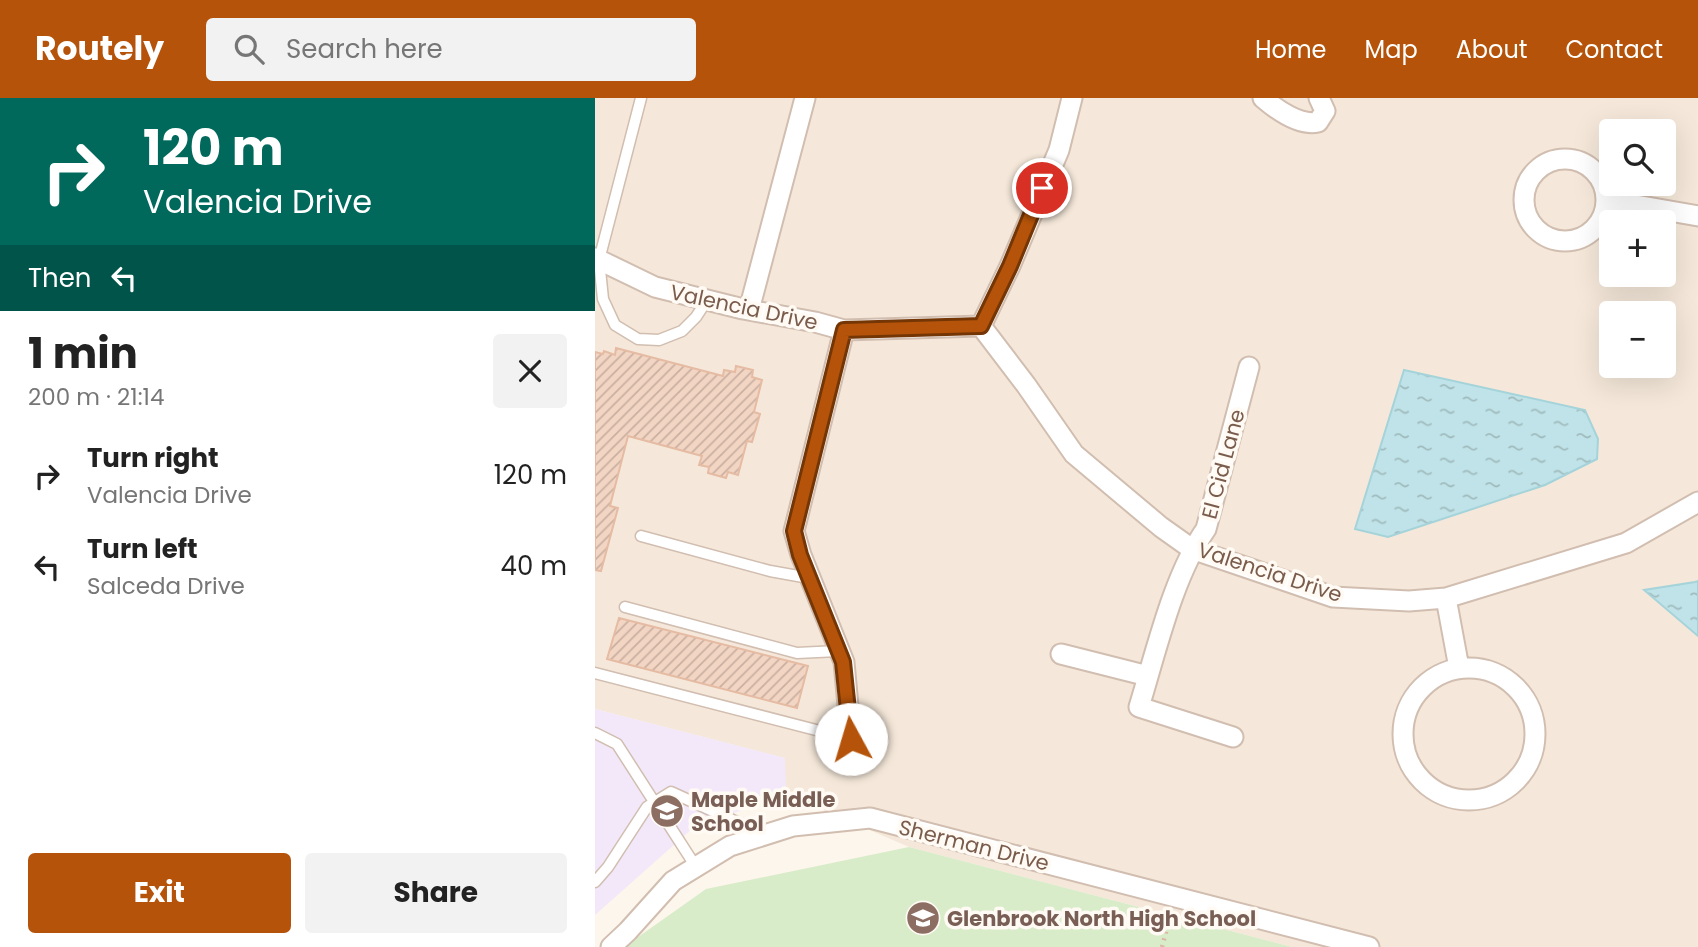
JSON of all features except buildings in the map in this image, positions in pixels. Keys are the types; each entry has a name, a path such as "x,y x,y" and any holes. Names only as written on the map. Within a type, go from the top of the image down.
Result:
{"street":[{"path":"750,310 805,98"},
{"path":"981,326 1010,266 1059,150 1072,98"},
{"path":"1263,98 1287,115 1308,124 1318,122 1325,111 1319,98"},
{"path":"1558,159 1572,159 1586,164 1597,174 1604,186 1607,200 1605,213 1589,234 1564,242 1551,240 1531,224 1523,199 1526,186 1539,168 1558,159"},
{"path":"1607,200 1698,216"},
{"name":"Valencia Drive","path":"597,259 655,287 844,330 981,326 1074,454 1161,527 1192,548 1333,597 1409,601 1446,598 1626,544 1698,502"},
{"path":"844,330 794,531 843,662 851,739"},
{"name":"El Cid Lane","path":"1233,737 1139,707 1192,548 1206,529 1249,367"},
{"path":"1446,598 1459,668"},
{"path":"1061,654 1148,676"},
{"path":"1459,668 1482,669 1504,677 1521,692 1532,712 1536,735 1532,757 1520,777 1502,792 1481,799 1459,799 1440,793 1423,781 1410,764 1404,744 1404,723 1410,704 1422,687 1439,675 1459,668"},
{"name":"Sherman Drive","path":"611,947 673,881 730,846 793,826 870,818 1369,947"}],"lane":[{"path":"641,98 597,259 603,299 615,326 638,339 659,340 682,331 697,317 707,300"},
{"path":"641,536 770,571 810,578"},
{"path":"625,607 797,653 838,651"},
{"path":"595,673 851,739"},
{"path":"595,733 617,744 696,867"},
{"path":"595,881 608,867 647,807 671,792 765,835"}],"path":[{"path":"1162,947 1176,897"}],"shaded area":[{"path":"595,98 1698,98 1698,947 1292,947 909,847 786,794 784,758 595,709"},
{"name":"Maple Middle School","path":"595,709 785,758 786,794 693,828 595,915"}],"green space":[{"name":"Glenbrook North High School","path":"909,847 1292,947 624,947 706,889"}],"water":[{"path":"1404,370 1585,410 1598,439 1597,459 1545,485 1388,537 1355,529"},
{"path":"1698,581 1698,636 1644,590"}],"place":[{"name":"Maple Middle School","path":"667,811"},
{"name":"Glenbrook North High School","path":"923,918"}],"route":[{"path":"851,739 843,662 800,555 794,531 844,330 981,326 1010,266 1042,188"}]}
